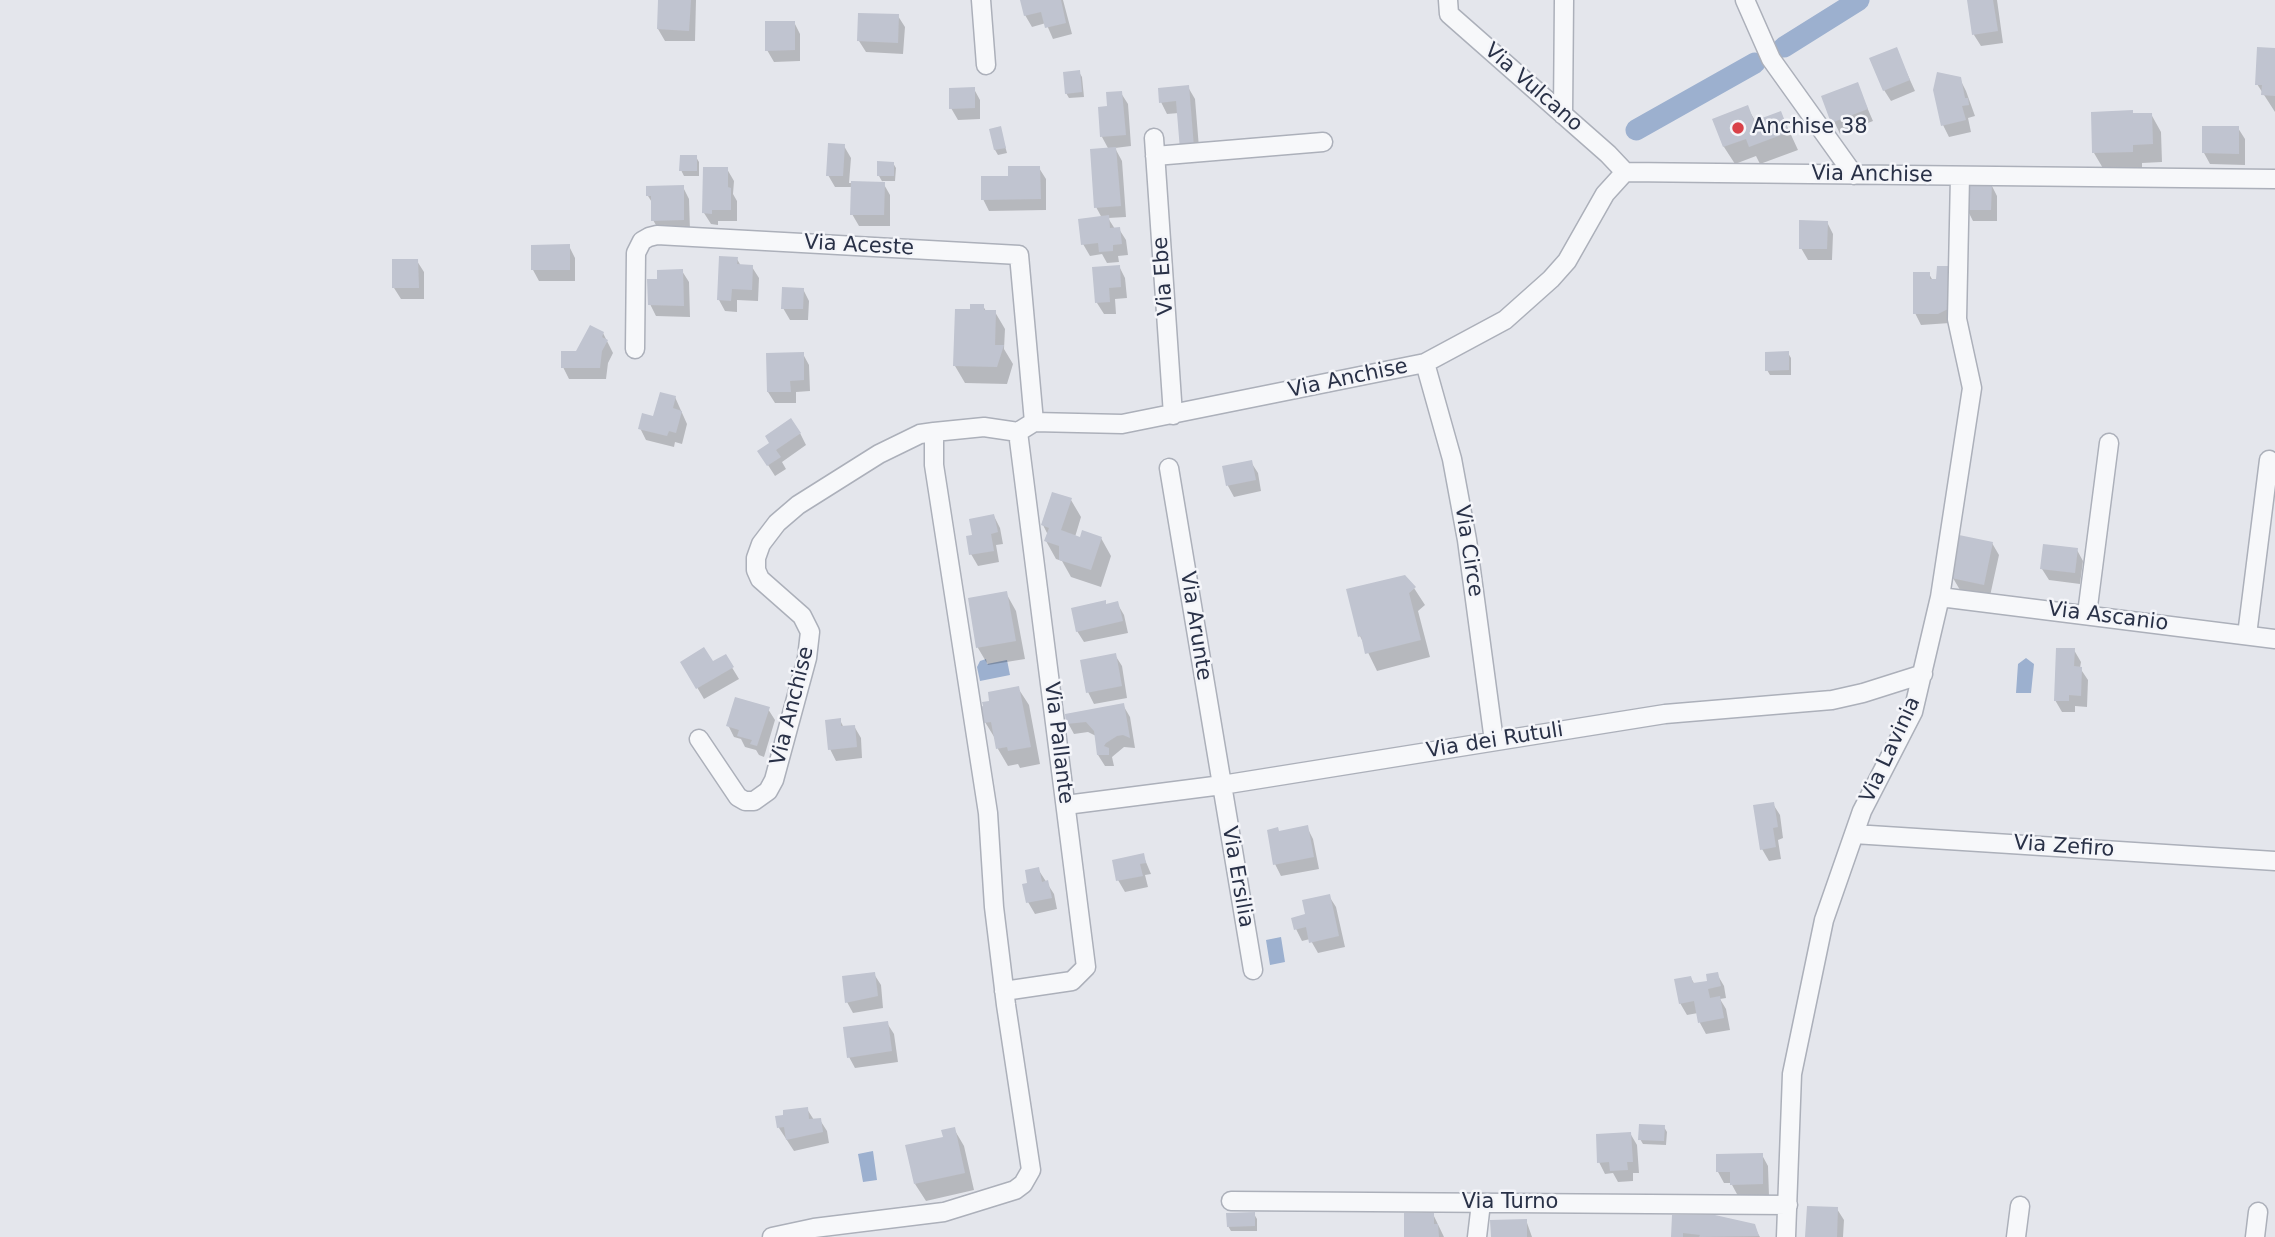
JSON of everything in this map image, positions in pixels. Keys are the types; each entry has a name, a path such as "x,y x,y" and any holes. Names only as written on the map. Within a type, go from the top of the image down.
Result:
{"street":[{"path":"981,0 986,65"},
{"name":"Via Vulcano","path":"1448,0 1449,14 1608,154 1625,173"},
{"path":"1563,115 1564,0"},
{"path":"1745,0 1771,59 1854,174"},
{"name":"Via Ebe","path":"1173,415 1155,147 1322,142"},
{"name":"Via Anchise","path":"1034,422 1122,424 1425,363 1505,320 1552,279 1567,261 1605,194 1625,173 2275,179"},
{"name":"Via Lavinia","path":"1786,1237 1792,1074 1824,920 1862,811 1913,712 1940,597 1972,388 1957,319 1960,176"},
{"name":"Via Aceste","path":"635,349 636,253 642,241 657,235 1019,255 1034,422"},
{"name":"Via Circe","path":"1425,363 1457,486 1494,741"},
{"path":"1018,432 1034,422"},
{"name":"Via Anchise","path":"699,739 738,797 745,801 754,801 768,791 774,780 807,658 810,632 802,616 760,579 756,570 756,558 761,544 777,523 798,505 879,454 920,434 984,427 1018,432"},
{"path":"772,1237 814,1228 944,1212 1015,1190 1023,1184 1031,1170 1004,991 988,813 934,465 934,432"},
{"name":"Via Pallante","path":"1004,991 1072,981 1086,967 1018,432"},
{"path":"2087,614 2109,443"},
{"path":"2247,635 2269,460"},
{"name":"Via Arunte","path":"1169,468 1222,785"},
{"name":"Via Ascanio","path":"1940,597 2275,639"},
{"name":"Via dei Rutuli","path":"1066,805 1222,785 1665,714 1832,700 1863,694 1923,674"},
{"name":"Via Ersilia","path":"1222,785 1253,970"},
{"name":"Via Zefiro","path":"1854,834 2275,861"},
{"name":"Via Turno","path":"1231,1201 1788,1205"},
{"path":"1478,1237 1481,1203"},
{"path":"2016,1237 2020,1206"},
{"path":"2255,1237 2258,1212"}],"water":[{"path":"2026,658 2034,664 2031,693 2016,693 2018,664"},
{"path":"986,659 987,664 1007,660 1010,675 980,681 977,667 980,661"},
{"path":"1281,937 1285,962 1270,965 1266,940"},
{"path":"873,1151 877,1180 863,1182 858,1154"}],"building":[{"path":"658,0 691,0 689,31 657,29"},
{"path":"1020,0 1061,0 1066,23 1045,28 1041,12 1024,16"},
{"path":"1967,0 1993,0 1998,31 1972,35"},
{"path":"858,13 899,14 898,43 857,41"},
{"path":"765,21 795,21 795,50 765,51"},
{"path":"1897,47 1910,80 1883,91 1869,58"},
{"path":"2257,47 2275,48 2275,96 2261,95 2262,85 2255,85"},
{"path":"1080,70 1082,92 1065,94 1063,72"},
{"path":"1937,72 1961,77 1969,105 1962,106 1966,120 1941,126 1933,90"},
{"path":"1858,82 1868,109 1831,123 1821,96"},
{"path":"1189,85 1194,148 1180,150 1176,101 1159,103 1158,88"},
{"path":"975,87 975,108 949,109 949,88"},
{"path":"1122,91 1126,135 1100,137 1098,107 1107,106 1106,92"},
{"path":"1748,105 1754,121 1781,111 1789,132 1749,147 1746,139 1723,147 1712,119"},
{"path":"2133,110 2133,113 2152,113 2153,144 2133,145 2133,152 2092,153 2091,112"},
{"path":"1001,126 1006,148 994,150 989,129"},
{"path":"2202,126 2239,126 2239,154 2202,153"},
{"path":"828,143 845,144 843,176 826,176"},
{"path":"1116,147 1121,206 1094,208 1090,149"},
{"path":"680,155 697,155 697,171 679,171"},
{"path":"877,161 894,162 894,176 877,176"},
{"path":"1008,166 1040,166 1041,199 981,200 981,176 1008,176"},
{"path":"703,167 728,167 731,210 702,213"},
{"path":"851,181 885,182 884,215 850,215"},
{"path":"1965,182 1992,182 1991,210 1965,210"},
{"path":"684,185 684,220 651,221 651,196 646,196 646,186"},
{"path":"1109,215 1110,228 1120,227 1122,244 1113,245 1113,251 1099,252 1098,243 1081,245 1078,219"},
{"path":"1799,220 1828,221 1827,249 1799,249"},
{"path":"570,244 570,270 531,270 531,245"},
{"path":"719,256 738,257 737,264 753,265 752,290 732,289 731,301 717,300"},
{"path":"392,259 418,259 419,288 392,288"},
{"path":"1120,265 1121,287 1109,288 1110,302 1095,303 1092,267"},
{"path":"1937,266 1954,266 1950,308 1938,314 1913,314 1913,272 1930,272 1930,279 1936,279"},
{"path":"683,269 684,306 648,305 647,279 657,279 657,270"},
{"path":"782,287 804,288 803,309 781,309"},
{"path":"970,304 984,304 984,310 996,310 995,345 1004,345 997,367 953,366 955,309 970,309"},
{"path":"590,325 604,332 602,337 608,340 602,351 600,368 561,368 561,351 576,351"},
{"path":"1789,351 1789,370 1765,371 1765,352"},
{"path":"804,352 804,380 790,381 791,392 767,392 766,353"},
{"path":"660,392 676,396 673,408 682,411 676,433 669,431 667,436 638,429 642,413 653,416"},
{"path":"791,418 801,433 776,450 781,457 767,466 757,451 769,443 765,436"},
{"path":"1252,460 1256,480 1226,486 1222,466"},
{"path":"1052,492 1072,498 1061,530 1080,537 1082,530 1102,537 1091,570 1059,560 1059,546 1044,541 1049,528 1041,525"},
{"path":"994,514 998,532 991,534 994,551 969,555 966,536 972,535 969,519"},
{"path":"1959,535 1993,542 1984,585 1951,578"},
{"path":"2043,544 2078,548 2075,573 2040,569"},
{"path":"1405,575 1416,587 1409,593 1421,640 1365,654 1346,589"},
{"path":"1007,591 1016,641 976,648 968,598"},
{"path":"1106,600 1106,604 1118,601 1123,621 1076,632 1071,608"},
{"path":"704,647 713,661 726,654 734,667 696,689 680,662"},
{"path":"2056,648 2075,648 2074,666 2082,667 2081,696 2069,695 2069,701 2054,701"},
{"path":"1116,653 1122,686 1086,693 1080,660"},
{"path":"1019,686 1031,747 1008,751 1007,747 996,749 991,722 983,723 980,707 983,706 982,702 989,701 988,692"},
{"path":"735,697 770,707 757,746 750,744 752,740 737,736 739,730 726,726"},
{"path":"1124,703 1130,738 1117,736 1106,743 1104,746 1109,748 1109,755 1097,755 1094,731 1086,722 1066,724 1065,714"},
{"path":"841,718 841,726 855,725 857,747 828,750 825,720"},
{"path":"1774,802 1778,827 1773,828 1776,847 1760,850 1753,805"},
{"path":"1308,825 1314,857 1273,865 1267,830 1278,827 1279,831"},
{"path":"1144,853 1146,863 1140,864 1143,876 1116,881 1112,860"},
{"path":"1039,867 1042,882 1048,880 1052,898 1026,903 1022,884 1027,883 1025,870"},
{"path":"1330,894 1339,936 1309,943 1306,927 1294,930 1291,918 1305,914 1302,900"},
{"path":"875,972 878,996 845,1003 842,976"},
{"path":"1718,972 1721,986 1708,989 1710,998 1720,996 1724,1018 1698,1023 1694,1001 1679,1004 1674,979 1691,976 1693,983 1707,981 1706,974"},
{"path":"888,1021 892,1051 847,1058 843,1027"},
{"path":"808,1107 809,1119 821,1118 823,1132 786,1140 784,1127 777,1128 775,1116 783,1115 783,1110"},
{"path":"1639,1124 1665,1125 1664,1141 1638,1140"},
{"path":"955,1127 965,1173 914,1184 905,1145 943,1137 941,1130"},
{"path":"1631,1132 1633,1162 1627,1162 1628,1170 1610,1171 1609,1162 1597,1163 1596,1134"},
{"path":"1763,1153 1763,1184 1730,1185 1730,1172 1716,1172 1716,1154"},
{"path":"1807,1206 1838,1207 1837,1237 1805,1237"},
{"path":"1255,1212 1255,1226 1227,1227 1226,1213"},
{"path":"1404,1213 1434,1213 1434,1224 1438,1224 1439,1237 1404,1237"},
{"path":"1672,1215 1715,1215 1755,1224 1759,1236 1699,1237 1700,1235 1683,1233 1683,1237 1671,1237"},
{"path":"1527,1219 1527,1237 1491,1237 1490,1220"}],"waterway":[{"path":"1784,47 1859,0"},
{"path":"1636,130 1755,63"}],"place":[{"name":"Anchise 38","path":"1738,128"}]}
